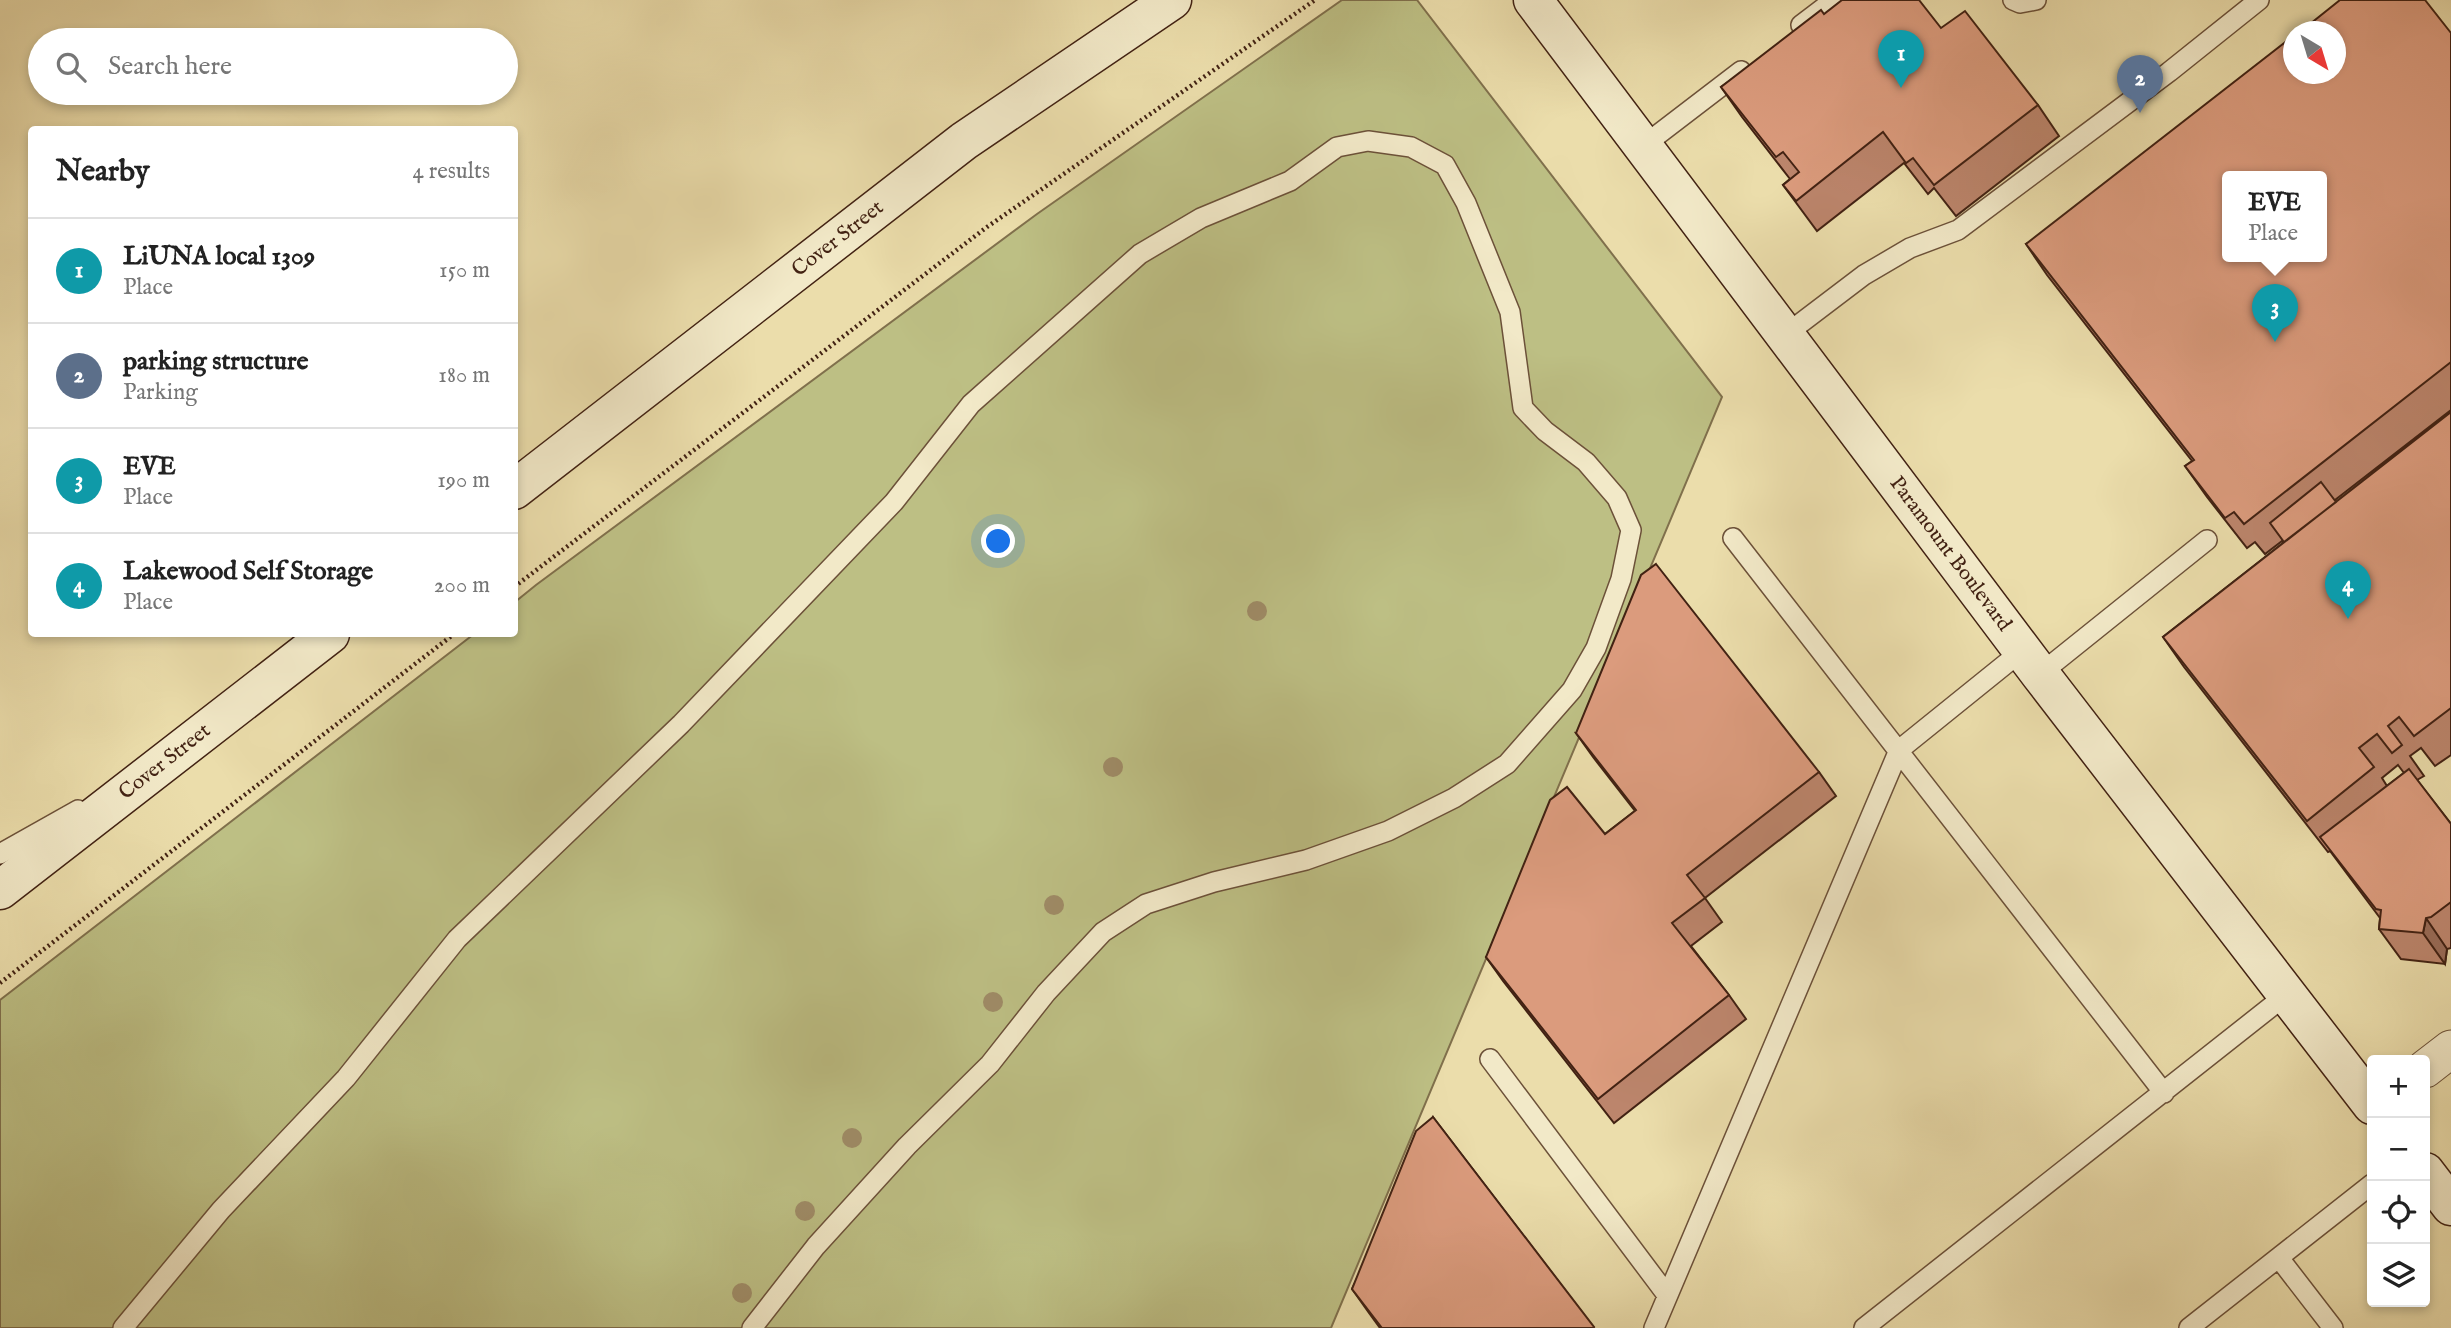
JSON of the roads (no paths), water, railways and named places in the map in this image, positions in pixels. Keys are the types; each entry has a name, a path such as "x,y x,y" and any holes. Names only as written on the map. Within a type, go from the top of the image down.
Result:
{"street":[{"name":"Cover Street","path":"518,487 964,142 1172,0"},
{"name":"Paramount Boulevard","path":"1533,0 2032,662 2367,1099"},
{"name":"Cover Street","path":"0,890 326,637"},
{"path":"2430,1065 2451,1049"},
{"path":"2430,1179 2451,1206"}],"lane":[{"path":"1791,33 1834,0"},
{"path":"2013,0 2020,3 2036,0"},
{"path":"1785,335 1864,275 1910,248 1958,230 2169,72 2259,0"},
{"path":"1643,146 1758,58"},
{"path":"123,1328 222,1210 346,1078 457,939 681,724 894,502 971,404 1130,263 1201,218 1290,181 1337,147 1368,141 1411,147 1445,165 1465,203 1510,313 1523,408 1545,431 1586,462 1617,498 1631,530 1620,579 1596,648 1572,690 1507,764 1454,798 1388,831 1317,856 1146,904 1103,932 1046,993 990,1064 907,1146 816,1246 752,1328"},
{"path":"1733,538 2164,1093"},
{"path":"1654,1328 1899,750 2032,662 2207,540"},
{"path":"0,854 167,760"},
{"path":"1864,1328 2286,995"},
{"path":"1490,1059 1667,1295"},
{"path":"2189,1328 2367,1188"},
{"path":"2279,1258 2333,1328"}],"place":[{"name":"LiUNA local 1309","path":"1901,88"},
{"name":"parking structure","path":"2140,113"},
{"name":"EVE","path":"2275,342"},
{"name":"Lakewood Self Storage","path":"2348,619"}]}
